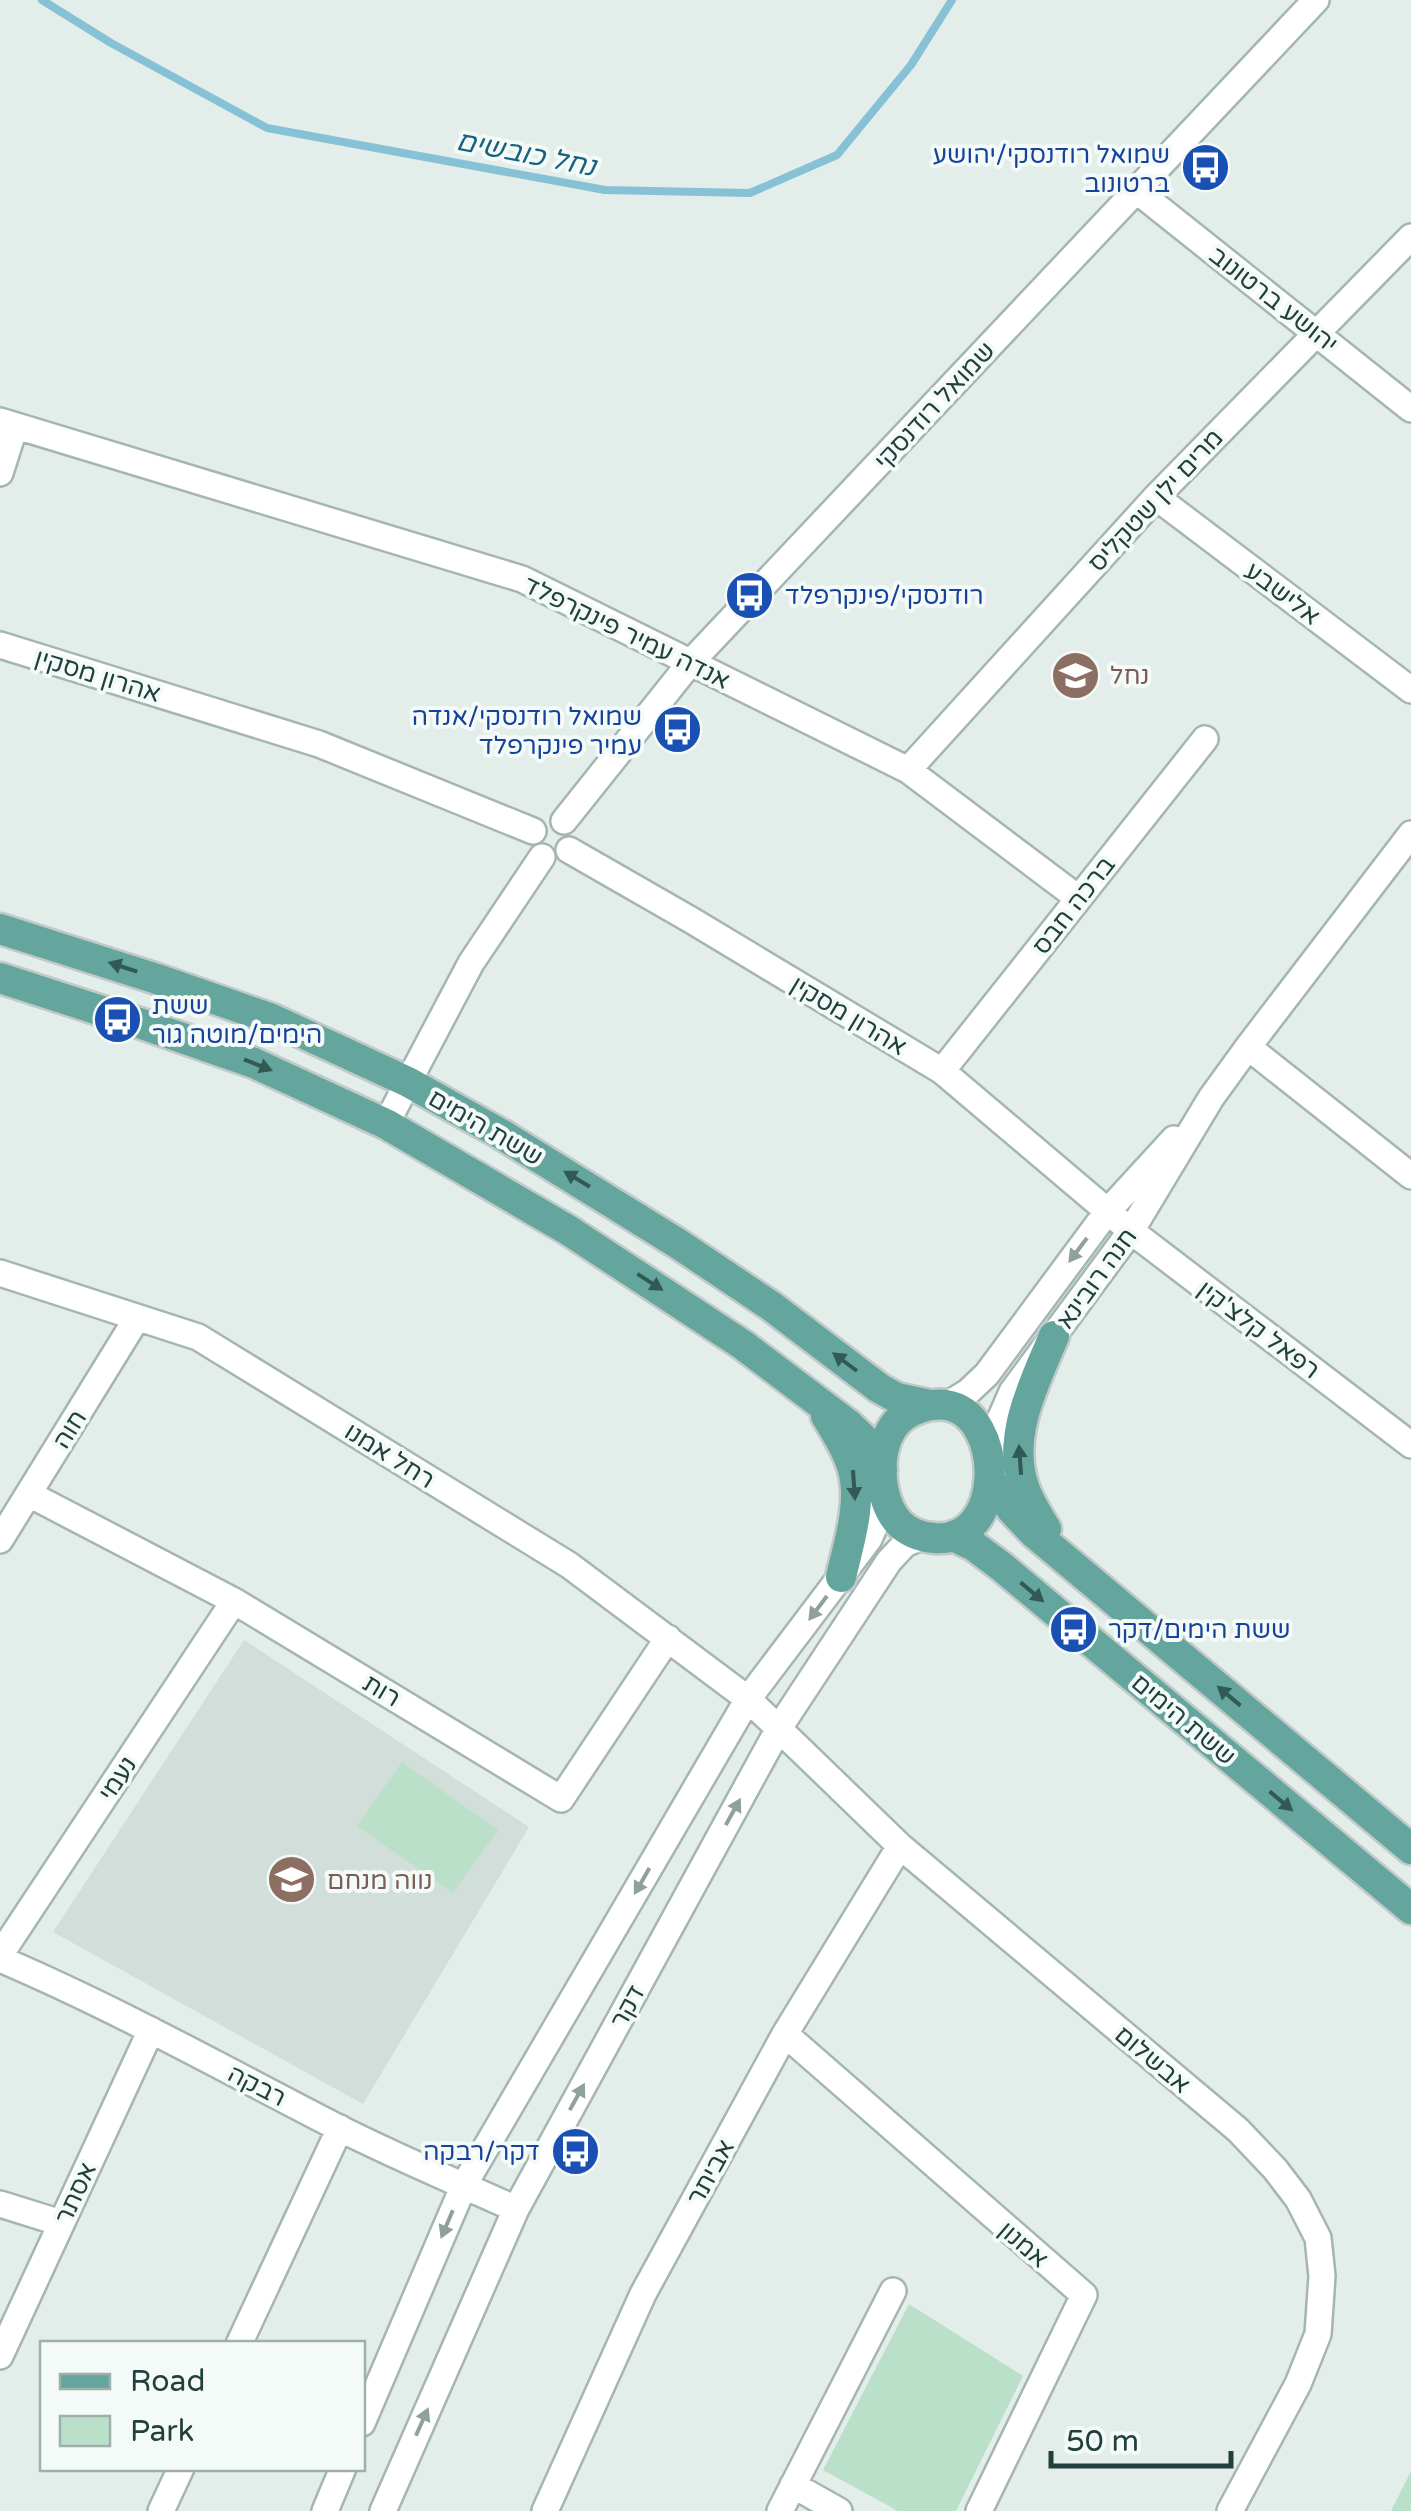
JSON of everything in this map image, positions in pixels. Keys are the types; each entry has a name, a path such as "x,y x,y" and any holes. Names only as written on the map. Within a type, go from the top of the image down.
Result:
{"main road":[{"name":"ששת הימים","path":"0,928 272,1019 408,1082 677,1242 880,1388 897,1398 939,1405"},
{"name":"ששת הימים","path":"0,978 238,1058 386,1124 477,1175 743,1344 872,1446 883,1483"},
{"path":"1054,1336 1028,1400 1020,1430 1018,1461 1024,1486 1039,1518 1083,1574"},
{"path":"816,1400 853,1468 853,1528 840,1577"},
{"path":"939,1405 970,1418 981,1433 989,1470 989,1496 971,1526 938,1536 917,1536 891,1512 883,1483 888,1435 898,1420 913,1410 939,1405"},
{"name":"ששת הימים","path":"989,1470 1012,1510 1034,1533 1411,1849"},
{"name":"ששת הימים","path":"938,1536 974,1546 1002,1566 1411,1909"}],"street":[{"name":"שמואל רודנסקי","path":"564,821 690,663 1316,0"},
{"name":"יהושע ברטונוב","path":"1136,190 1411,409"},
{"name":"מרים ילן שטקליס","path":"908,770 1156,497 1411,237"},
{"name":"אנדה עמיר פינקרפלד","path":"0,473 8,424 522,579 908,770 1078,898"},
{"name":"אלישבע","path":"1156,497 1411,690"},
{"name":"אהרון מסקין","path":"0,645 318,744 532,830"},
{"name":"ברכה חבס","path":"942,1071 1204,739"},
{"path":"546,818 564,821 573,838 569,850 560,858 542,857 534,848 532,830 546,818"},
{"name":"חנה רובינא","path":"989,1470 999,1418 1012,1392 1131,1231 1211,1098 1248,1046 1411,834"},
{"name":"אהרון מסקין","path":"569,850 942,1071 1107,1212"},
{"path":"386,1124 472,964 542,857"},
{"path":"1248,1046 1411,1176"},
{"name":"חנה רובינא","path":"939,1405 968,1392 987,1374 1107,1212 1211,1098"},
{"name":"רפאל קלצ'קין","path":"1107,1212 1411,1445"},
{"name":"רחל אמנו","path":"0,1272 198,1338 569,1566 748,1700"},
{"name":"חוה","path":"0,1540 138,1318"},
{"name":"דקר","path":"365,2416 464,2185 748,1700 869,1539 880,1514 883,1483"},
{"name":"רות","path":"29,1494 234,1601 561,1800 668,1638"},
{"name":"דקר","path":"383,2511 516,2209 778,1728 888,1561 905,1544 938,1536"},
{"name":"נעמי","path":"0,1957 234,1601"},
{"name":"אבשלום","path":"748,1700 900,1846 1238,2130 1298,2198 1318,2238 1322,2276 1318,2334 1298,2384 1230,2511"},
{"name":"אביתר","path":"544,2511 644,2294 785,2034 900,1846"},
{"name":"רבקה","path":"0,1957 340,2128 516,2209"},
{"name":"אסתר","path":"0,2356 151,2030"},
{"name":"אמנון","path":"785,2034 1084,2295 979,2511"},
{"path":"240,2341 340,2128"},
{"path":"0,2204 61,2223"},
{"path":"780,2511 893,2291"},
{"path":"161,2511 180,2471"},
{"path":"325,2511 342,2471"},
{"path":"793,2485 839,2511"}],"shaded area":[{"name":"נווה מנחם","path":"244,1640 529,1827 363,2104 53,1932"}],"green space":[{"path":"402,1762 498,1830 453,1893 357,1826"},
{"path":"909,2304 1023,2376 956,2511 898,2511 823,2470"},
{"path":"1411,2471 1411,2511 1391,2511"}],"waterway":[{"name":"נחל כובשים","path":"42,0 111,43 267,128 605,190 750,193 837,155 911,65 952,0"}],"place":[{"name":"שמואל רודנסקי/יהושע ברטונוב","path":"1205,168"},
{"name":"רודנסקי/פינקרפלד","path":"750,595"},
{"name":"נחל","path":"1075,675"},
{"name":"שמואל רודנסקי/אנדה עמיר פינקרפלד","path":"677,730"},
{"name":"ששת הימים/מוטה גור","path":"117,1019"},
{"name":"ששת הימים/דקר","path":"1073,1629"},
{"name":"נווה מנחם","path":"292,1880"},
{"name":"דקר/רבקה","path":"575,2151"}]}
